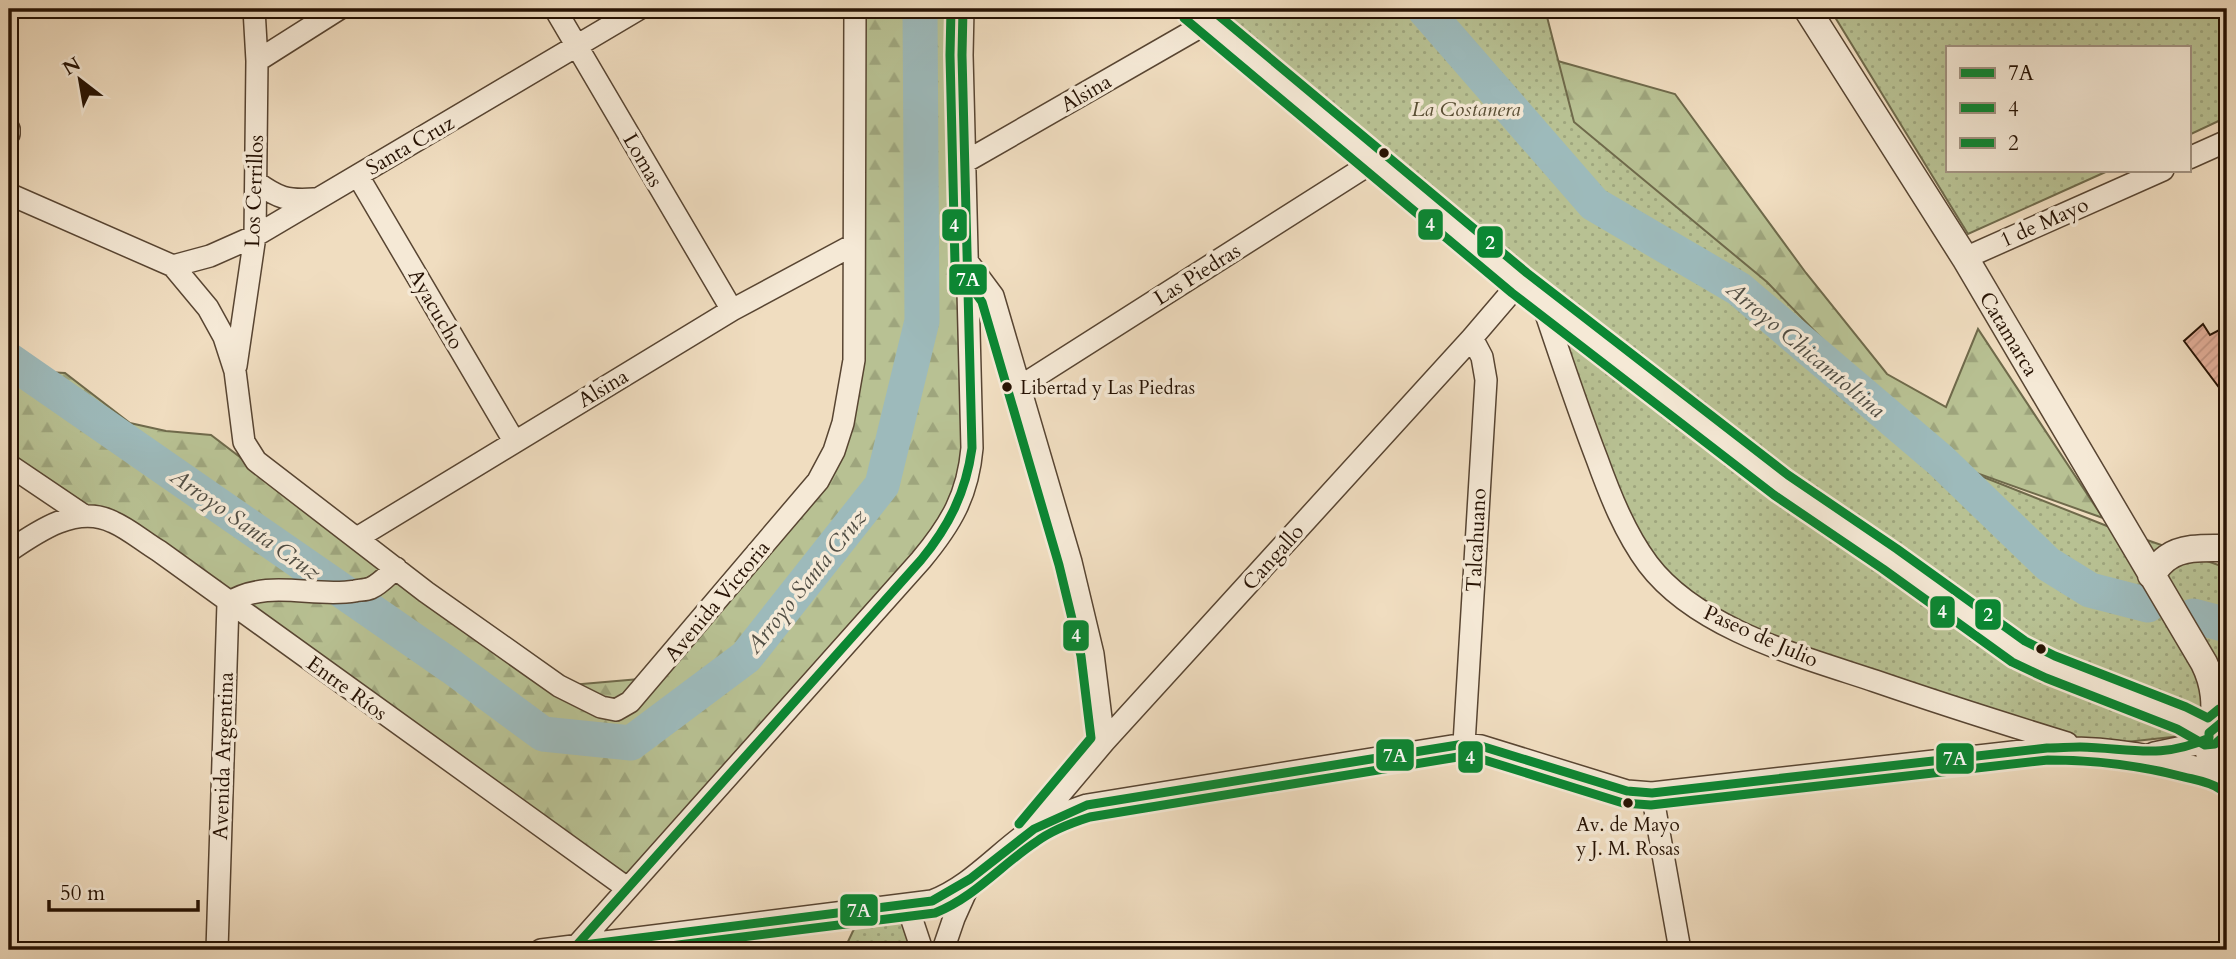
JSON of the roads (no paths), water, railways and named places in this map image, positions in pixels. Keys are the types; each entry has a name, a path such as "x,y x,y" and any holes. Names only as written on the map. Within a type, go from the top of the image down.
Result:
{"street":[{"name":"Los Cerrillos","path":"235,371 255,236 257,61 254,9"},
{"path":"257,61 339,9"},
{"name":"Lomas","path":"555,9 732,310"},
{"name":"Santa Cruz","path":"173,266 210,256 255,236 639,9"},
{"name":"Avenida Victoria","path":"235,371 244,442 256,461 396,568 559,685 601,707 616,710 630,702 818,481 834,451 843,423 854,360 855,9"},
{"path":"574,948 945,531 965,493 971,469 972,448 963,9"},
{"name":"Catamarca","path":"1807,9 1965,258 2204,663 2215,694 2215,729 2208,749 2210,758 2224,777"},
{"path":"1200,16 1519,283 1781,485 2019,652 2050,667 2215,729"},
{"name":"Alsina","path":"965,162 1200,16"},
{"path":"2190,158 2227,141"},
{"name":"Las Piedras","path":"1020,386 1373,162"},
{"name":"1 de Mayo","path":"1965,258 2158,172"},
{"name":"Ayacucho","path":"358,176 514,442"},
{"path":"256,182 282,198 293,201 320,198"},
{"path":"9,194 173,266 208,308 224,337 235,371"},
{"name":"Alsina","path":"357,538 732,310 853,245"},
{"path":"967,261 993,296 1071,562 1093,654 1104,742"},
{"name":"Cangallo","path":"1028,832 1104,742 1519,283"},
{"name":"Paseo de Julio","path":"1541,299 1580,416 1612,498 1647,563 1670,589 1699,609 1738,630 1785,650 2080,747"},
{"name":"Talcahuano","path":"1464,744 1486,380 1482,357 1472,338"},
{"path":"9,465 83,515"},
{"path":"9,551 58,522 83,515"},
{"name":"Entre Ríos","path":"83,515 112,521 159,551 627,888"},
{"path":"2151,575 2167,558 2179,552 2198,548 2227,548"},
{"path":"228,603 243,594 258,591 338,594 370,589 396,568"},
{"name":"Avenida Argentina","path":"216,950 228,603"},
{"name":"Catamarca","path":"2204,663 2227,690"},
{"path":"2149,754 2197,744 2215,729"},
{"path":"541,950 907,905 943,897 972,878 1028,832 1064,813 1109,800 1464,744 1481,746 1627,790 1652,793 2047,748 2080,747 2149,754 2224,777"},
{"path":"1652,793 1680,950"},
{"path":"943,950 972,878"},
{"path":"907,905 922,950"}],"waterway":[{"name":"Arroyo Santa Cruz","path":"9,360 452,667 543,734 631,743 746,657 882,485 922,321 920,9"},
{"name":"Arroyo Chicamtoltina","path":"1424,9 1594,204 1739,289 1940,460 2048,564 2090,590 2148,605"},
{"name":"Arroyo Chicamtoltina","path":"2193,616 2227,625"}],"place":[{"name":"Libertad y Las Piedras","path":"1007,387"},
{"name":"Av. de Mayo y J. M. Rosas","path":"1628,803"}],"park label":[{"name":"La Costanera","path":"1466,109"}]}
